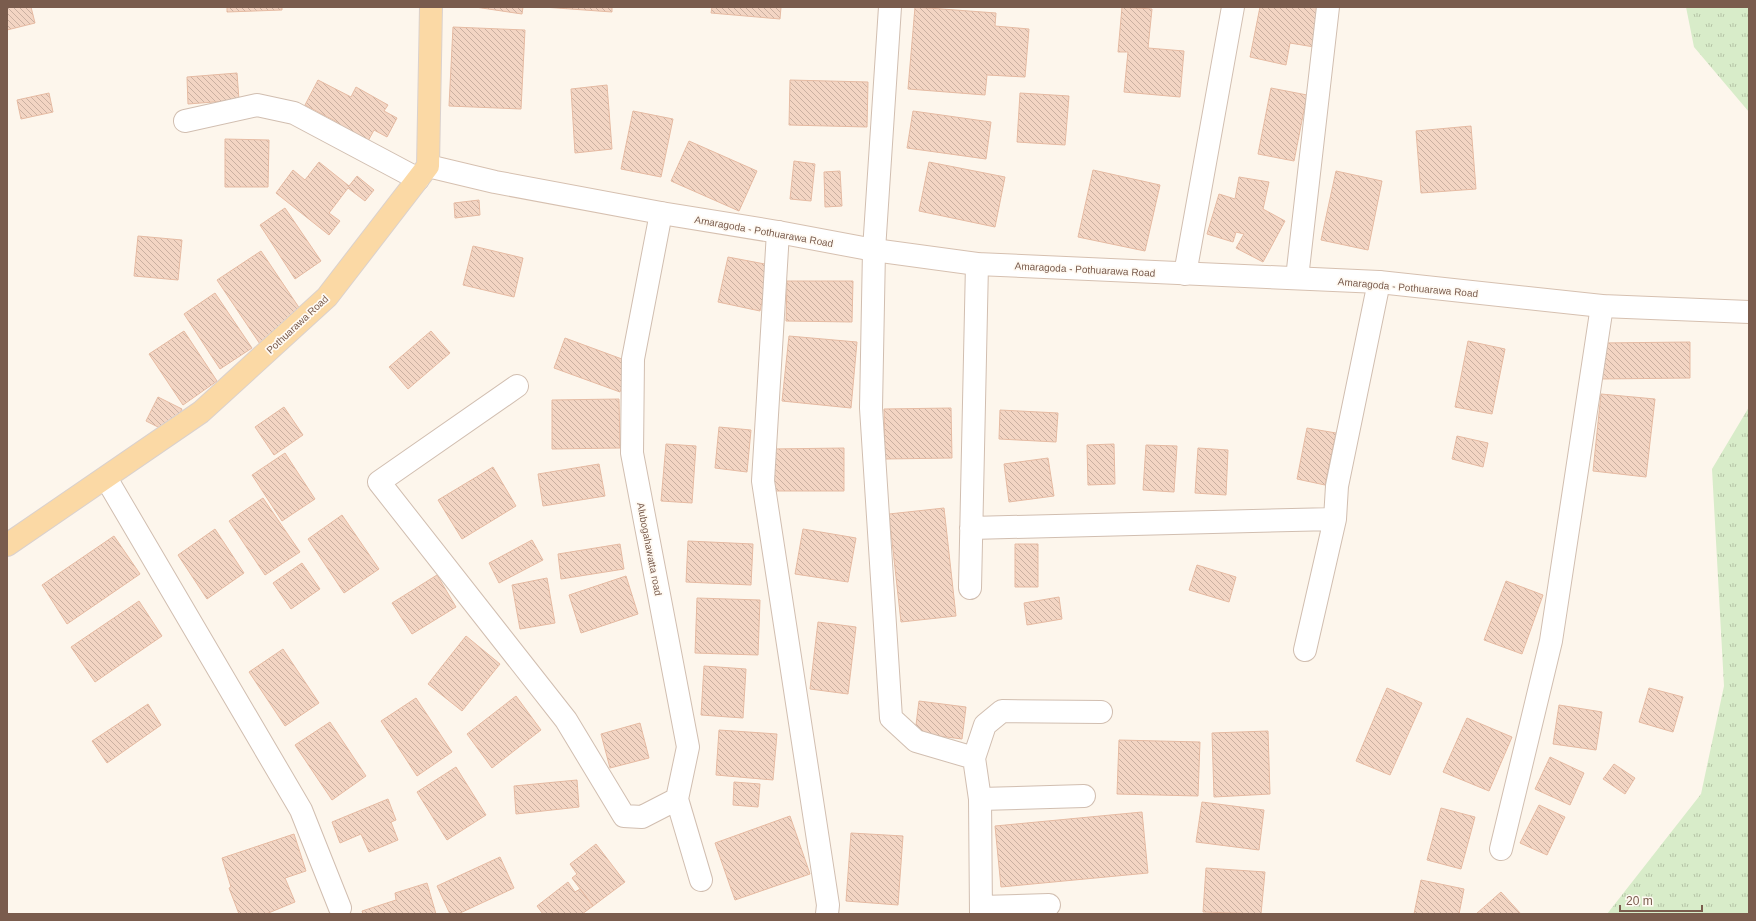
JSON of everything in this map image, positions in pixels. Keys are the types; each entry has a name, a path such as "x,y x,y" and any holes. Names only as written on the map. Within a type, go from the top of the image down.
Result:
{"main road":[{"path":"423,172 431,7"},
{"name":"Pothuarawa Road","path":"7,545 201,412 327,297 423,172"}],"street":[{"path":"890,7 874,250 870,408 891,718 916,741 974,758"},
{"path":"1186,274 1233,7"},
{"path":"1297,278 1328,7"},
{"name":"Amaragoda - Pothuarawa Road","path":"185,121 258,105 294,113 423,172 495,182 874,250 977,264 1379,282 1602,306 1749,312"},
{"name":"Alubogahawatta road","path":"662,213 633,359 632,453 688,747 677,799 701,880"},
{"path":"778,232 763,481 828,906 827,914"},
{"path":"970,588 977,264"},
{"path":"1305,650 1335,519 1337,486 1379,282"},
{"path":"1501,849 1551,641 1602,306"},
{"path":"517,386 379,482 566,720 624,816 642,817 677,799"},
{"path":"106,478 301,810 340,908"},
{"path":"971,528 1335,519"},
{"path":"1049,905 981,910 980,799 974,758 985,725 1002,711 1101,712"},
{"path":"980,799 1084,796"}],"green space":[{"path":"1686,7 1749,7 1749,112 1694,47"},
{"path":"1749,407 1749,914 1607,914 1701,794 1724,686 1712,469"}],"building":[{"path":"7,7 31,7 35,23 7,30"},
{"path":"227,7 282,7 282,10 227,12"},
{"path":"475,7 523,7 522,14"},
{"path":"543,7 612,7 612,12"},
{"path":"712,7 781,7 780,19 711,13"},
{"path":"915,7 996,13 995,26 1029,29 1025,77 987,75 985,95 908,89"},
{"path":"1122,7 1152,9 1148,48 1184,51 1180,97 1124,92 1128,52 1118,52"},
{"path":"1260,7 1320,7 1314,47 1290,43 1286,65 1250,57"},
{"path":"453,27 525,30 521,109 449,106"},
{"path":"237,73 239,100 188,104 187,77"},
{"path":"318,80 351,97 356,87 388,105 384,111 397,118 387,137 374,130 367,143 335,126 337,122 305,105"},
{"path":"790,80 868,82 867,127 789,125"},
{"path":"607,85 612,149 575,153 571,89"},
{"path":"1271,88 1307,95 1294,161 1258,154"},
{"path":"49,93 53,112 21,119 17,100"},
{"path":"1020,93 1069,96 1065,145 1017,142"},
{"path":"633,111 673,119 661,177 621,169"},
{"path":"913,111 991,122 986,159 907,148"},
{"path":"1471,126 1476,189 1421,193 1416,131"},
{"path":"225,139 269,140 268,187 225,187"},
{"path":"689,141 757,171 739,211 671,181"},
{"path":"794,161 815,164 811,201 790,199"},
{"path":"319,162 349,186 357,176 374,190 365,201 348,188 329,213 340,221 329,235 276,193 293,170 305,180"},
{"path":"929,162 1005,177 995,227 919,211"},
{"path":"1093,170 1160,185 1145,251 1078,237"},
{"path":"840,171 842,206 825,207 824,172"},
{"path":"1336,171 1382,181 1368,250 1321,240"},
{"path":"1239,177 1269,182 1263,209 1285,221 1263,262 1236,248 1244,234 1236,232 1233,242 1207,234 1219,194 1235,199"},
{"path":"479,200 480,215 455,218 454,203"},
{"path":"285,208 321,261 295,279 260,225"},
{"path":"138,236 182,240 178,280 134,276"},
{"path":"473,246 523,258 514,297 463,285"},
{"path":"261,251 304,315 260,344 217,280"},
{"path":"728,257 770,265 760,311 718,302"},
{"path":"787,281 853,281 852,322 786,321"},
{"path":"215,293 252,348 220,369 184,314"},
{"path":"184,331 217,381 183,405 149,354"},
{"path":"431,331 450,353 408,389 389,367"},
{"path":"789,336 857,342 851,408 782,401"},
{"path":"565,338 630,362 620,392 554,368"},
{"path":"1468,341 1505,349 1492,414 1455,407"},
{"path":"1690,342 1690,378 1600,379 1600,343"},
{"path":"1601,394 1655,399 1646,477 1593,471"},
{"path":"158,397 182,409 170,433 146,421"},
{"path":"619,399 620,448 552,449 552,400"},
{"path":"284,407 303,435 274,455 255,427"},
{"path":"951,408 952,458 885,459 884,409"},
{"path":"1000,410 1058,413 1056,442 999,439"},
{"path":"719,427 751,430 747,472 715,468"},
{"path":"1307,428 1336,433 1325,485 1297,479"},
{"path":"1457,436 1488,443 1483,467 1452,459"},
{"path":"666,444 696,446 692,503 661,501"},
{"path":"1114,444 1115,484 1088,485 1087,445"},
{"path":"1146,445 1177,446 1174,492 1143,490"},
{"path":"844,448 844,491 771,491 771,449"},
{"path":"1198,448 1228,450 1226,495 1195,493"},
{"path":"285,453 315,499 282,521 252,475"},
{"path":"1048,458 1054,496 1009,502 1004,464"},
{"path":"599,464 605,496 543,506 538,474"},
{"path":"493,467 516,506 462,539 438,500"},
{"path":"263,498 300,552 265,575 229,521"},
{"path":"944,508 956,616 901,622 889,514"},
{"path":"342,515 379,569 344,593 308,539"},
{"path":"215,529 244,573 207,599 178,555"},
{"path":"803,529 856,538 848,582 795,574"},
{"path":"114,536 140,574 67,624 42,585"},
{"path":"532,540 543,560 499,583 489,563"},
{"path":"688,541 753,544 751,585 686,582"},
{"path":"620,544 624,569 561,579 558,554"},
{"path":"1015,544 1038,544 1038,587 1015,587"},
{"path":"302,563 320,589 291,609 273,583"},
{"path":"1197,565 1236,577 1229,602 1189,590"},
{"path":"437,575 456,607 412,634 392,603"},
{"path":"626,576 638,614 581,633 569,595"},
{"path":"547,578 555,623 520,629 512,585"},
{"path":"1506,581 1543,595 1522,654 1484,640"},
{"path":"1059,597 1062,619 1027,625 1024,603"},
{"path":"697,598 760,600 758,655 695,653"},
{"path":"139,601 162,636 95,682 71,647"},
{"path":"818,622 856,627 848,694 810,689"},
{"path":"466,636 500,664 462,711 428,684"},
{"path":"283,649 319,703 285,726 249,672"},
{"path":"704,666 746,669 743,718 701,715"},
{"path":"1387,688 1422,703 1390,775 1356,761"},
{"path":"1649,688 1683,697 1673,732 1639,722"},
{"path":"516,696 541,730 492,768 467,734"},
{"path":"416,698 452,752 417,776 381,721"},
{"path":"919,701 966,707 962,739 915,733"},
{"path":"148,704 161,725 107,763 92,741"},
{"path":"1559,705 1602,712 1596,750 1553,744"},
{"path":"1467,718 1512,737 1489,791 1443,772"},
{"path":"330,722 366,776 332,800 295,745"},
{"path":"640,723 649,758 610,768 601,734"},
{"path":"719,730 777,734 773,780 716,775"},
{"path":"1268,731 1270,794 1214,797 1212,733"},
{"path":"1119,740 1200,742 1198,796 1117,794"},
{"path":"1550,757 1584,773 1570,805 1535,789"},
{"path":"1614,764 1635,778 1625,794 1603,779"},
{"path":"456,767 486,815 447,840 417,792"},
{"path":"577,780 579,807 516,814 514,786"},
{"path":"734,782 760,784 758,807 733,805"},
{"path":"388,799 396,820 391,822 398,840 369,852 361,834 340,843 332,822"},
{"path":"1202,802 1264,810 1259,850 1196,842"},
{"path":"1539,805 1565,817 1547,855 1520,843"},
{"path":"1441,808 1475,817 1461,869 1427,860"},
{"path":"1142,812 1148,873 1001,887 995,826"},
{"path":"790,816 810,874 735,900 715,843"},
{"path":"851,833 903,836 898,905 846,901"},
{"path":"294,834 306,871 285,878 295,902 266,914 239,914 229,888 231,887 222,858"},
{"path":"596,844 625,882 593,906 572,878 577,874 570,864"},
{"path":"500,857 514,888 458,914 450,914 437,886"},
{"path":"1206,868 1265,872 1261,914 1203,912"},
{"path":"1421,880 1464,889 1459,914 1414,914"},
{"path":"568,882 575,892 580,889 593,906 582,914 543,914 537,906"},
{"path":"427,883 436,914 363,914 362,911 396,900 395,893"},
{"path":"1501,892 1521,914 1476,914"}]}
